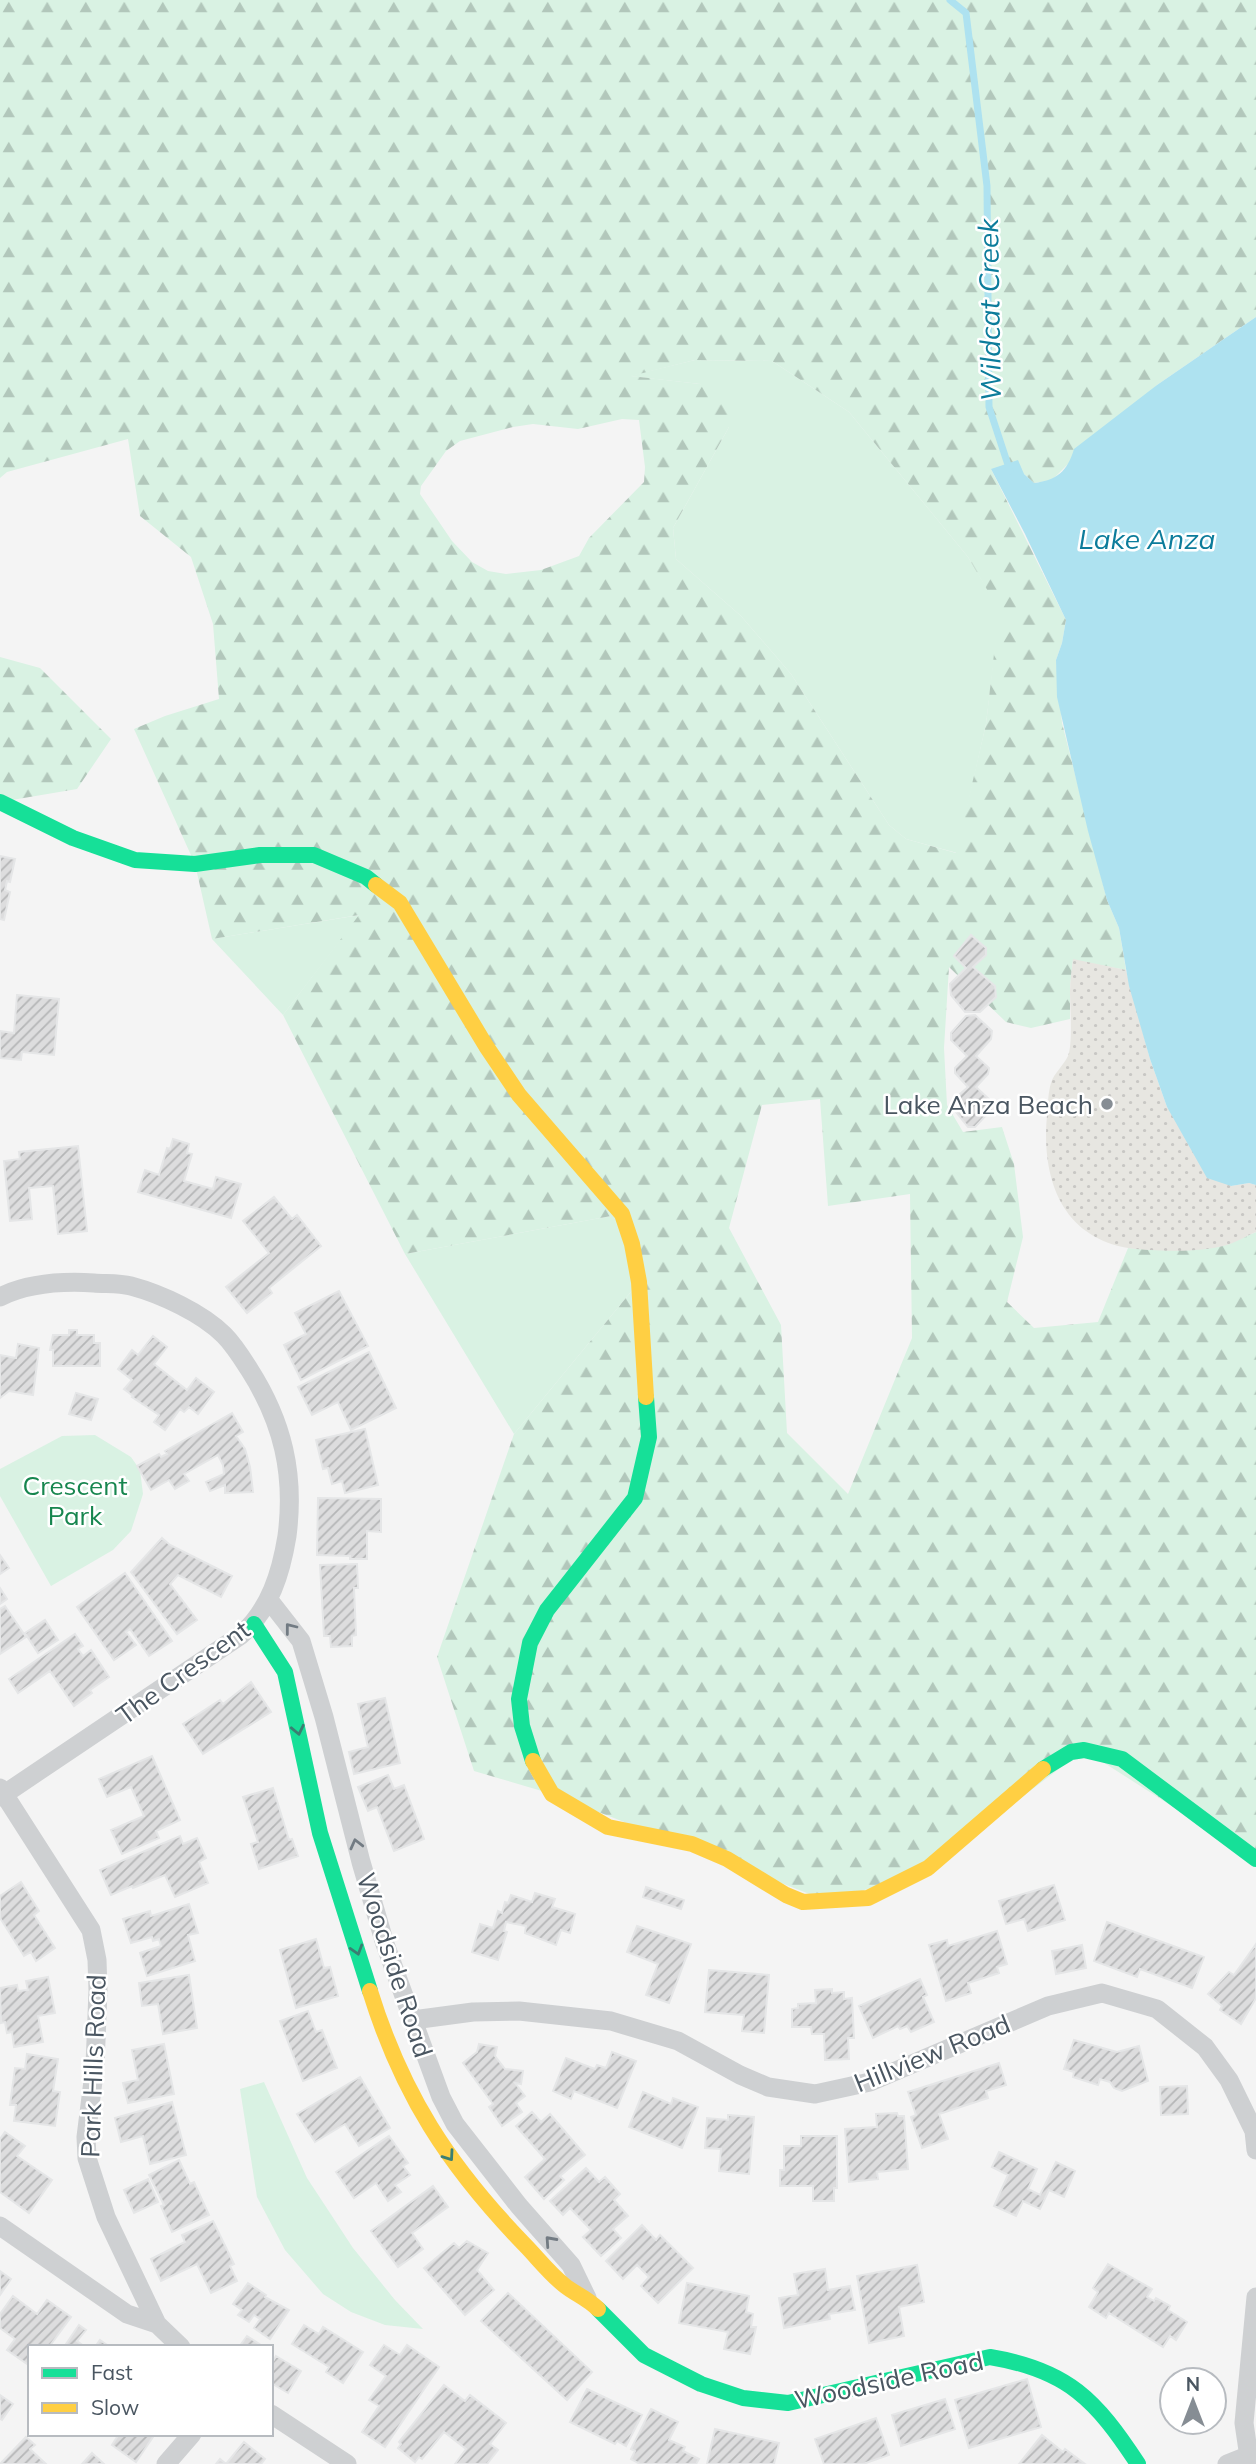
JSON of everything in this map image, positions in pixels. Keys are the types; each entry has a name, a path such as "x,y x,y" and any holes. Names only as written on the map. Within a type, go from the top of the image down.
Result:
{"street":[{"path":"0,802 73,838 135,860 195,864 260,855 314,855 366,877 400,903 486,1046 519,1095 622,1214 632,1244 639,1282 649,1437 635,1498 547,1610 530,1643 519,1699 522,1727 533,1762 552,1794 608,1827 692,1844 727,1859 786,1895 803,1902 830,1902 868,1898 928,1868 1048,1765 1071,1752 1084,1750 1122,1759 1256,1858"},
{"name":"The Crescent","path":"0,1297 43,1284 77,1282 129,1286 191,1310 223,1335 260,1387 280,1430 288,1465 290,1510 284,1559 269,1600 254,1624 242,1635 1,1793"},
{"name":"Woodside Road","path":"269,1600 300,1641 324,1717 381,1933 441,2097 455,2123 519,2206 571,2265 587,2298"},
{"name":"Woodside Road","path":"254,1624 285,1672 320,1833 379,2020 400,2073 430,2129 463,2176 498,2217 564,2285 587,2298 645,2355 701,2384 743,2398 788,2403 990,2357 1019,2360 1050,2371 1072,2384 1117,2430 1138,2464"},
{"name":"Park Hills Road","path":"1,1793 91,1930 97,1960 98,1991 95,2065 86,2137 87,2158 106,2217 157,2324 179,2345"},
{"name":"Hillview Road","path":"413,2020 473,2012 519,2011 611,2021 678,2041 768,2087 815,2094 870,2082 1048,2006 1102,1993 1157,2009 1205,2047 1229,2080 1244,2110 1254,2131 1256,2150"},
{"path":"0,2226 127,2314 157,2324"},
{"path":"1227,2464 1249,2460 1244,2423 1256,2297"},
{"path":"273,2415 347,2464"},
{"path":"166,2464 190,2436"}],"green space":[{"path":"0,0 1256,0 1256,317 1157,385 1052,480 1034,483 1024,474 991,469 1066,620 1056,660 1062,723 1107,900 1119,928 1126,970 1073,960 1070,1019 1031,1028 1006,1022 949,967 944,1048 947,1105 963,1132 1002,1127 1014,1164 1023,1237 1007,1302 1034,1328 1098,1322 1128,1248 1156,1250 1226,1245 1256,1232 1256,1860 1084,1750 928,1868 830,1902 552,1794 474,1771 437,1657 514,1434 639,1282 622,1214 405,1254 283,1015 359,915 212,939 195,864 134,729 219,699 213,624 191,557 140,516 128,439 7,472 0,478","holes":["695,360 772,361 849,412 968,557 999,610 986,724 956,853 906,839 889,825 791,674 741,616 676,559 673,528 729,427 728,399 700,384 631,376","622,419 639,420 645,467 644,482 589,538 579,556 541,570 506,574 488,571 472,562 452,541 420,494 421,486 446,451 460,441 533,424 578,429","820,1099 828,1206 910,1194 912,1338 848,1494 787,1433 781,1325 729,1228 762,1105"]},
{"path":"695,360 772,361 849,412 968,557 1000,610 986,724 957,853 906,839 889,825 791,674 741,616 676,559 673,528 729,427 700,384 629,376"},
{"path":"0,657 40,668 111,739 77,789 0,802"},
{"path":"360,915 283,1015 212,939"},
{"path":"622,1214 639,1282 514,1434 405,1254"},
{"name":"Crescent Park","path":"95,1435 131,1457 140,1470 143,1494 131,1531 113,1550 51,1586 0,1496 0,1469 62,1436"},
{"path":"264,2082 307,2178 353,2248 395,2300 423,2329 385,2325 351,2312 323,2294 285,2250 257,2197 240,2089"}],"sand":[{"name":"Lake Anza Beach","path":"1073,959 1126,970 1150,1059 1167,1107 1231,1186 1249,1183 1256,1185 1256,1232 1227,1245 1205,1249 1136,1249 1111,1244 1090,1234 1074,1220 1062,1203 1048,1162 1047,1115 1051,1083 1070,1050"}],"water":[{"name":"Lake Anza","path":"1256,317 1256,1185 1249,1183 1231,1186 1207,1178 1167,1107 1150,1059 1129,986 1119,928 1107,900 1088,831 1057,697 1056,660 1066,620 991,469 1018,460 1024,474 1034,483 1055,477 1068,464 1074,449 1157,385"}],"building":[{"path":"0,856 15,859 10,882 7,881 5,890 10,892 4,920 0,919"},
{"path":"971,935 986,948 986,955 973,967 995,986 996,997 980,1012 965,1012 951,995 950,984 966,968 954,956"},
{"path":"17,995 59,999 54,1055 22,1052 21,1060 0,1058 0,1031 14,1033"},
{"path":"975,1015 992,1031 991,1039 976,1056 989,1068 988,1074 976,1087 992,1102 991,1110 975,1127 968,1127 952,1107 953,1100 968,1087 955,1073 955,1068 967,1056 951,1040 951,1033 966,1016"},
{"path":"173,1139 189,1144 187,1153 192,1154 184,1181 213,1189 216,1177 241,1184 231,1218 138,1192 145,1170 159,1175 167,1148 170,1149"},
{"path":"78,1146 87,1231 58,1234 53,1186 29,1188 32,1219 10,1221 4,1161 20,1159 19,1152"},
{"path":"274,1197 292,1219 297,1215 321,1246 269,1288 272,1293 247,1313 226,1287 269,1253 243,1221"},
{"path":"339,1291 368,1346 301,1380 284,1345 306,1334 295,1313"},
{"path":"69,1330 77,1330 77,1335 94,1335 94,1343 100,1343 100,1366 53,1366 53,1350 50,1350 53,1335 69,1335"},
{"path":"153,1336 167,1347 154,1364 187,1390 196,1378 214,1392 198,1414 189,1407 184,1412 180,1409 165,1430 154,1422 159,1415 124,1389 132,1380 118,1369 132,1350 138,1355"},
{"path":"18,1344 39,1348 33,1395 9,1391 0,1398 0,1355 16,1358"},
{"path":"369,1352 396,1408 351,1430 338,1402 312,1415 298,1387"},
{"path":"76,1393 98,1399 91,1420 69,1414"},
{"path":"232,1413 243,1432 236,1436 245,1449 253,1492 225,1493 225,1485 210,1491 206,1482 224,1474 218,1455 184,1474 189,1481 175,1489 169,1480 151,1490 137,1466 159,1454 161,1457 167,1454 165,1451"},
{"path":"365,1429 378,1485 345,1493 342,1481 332,1484 328,1468 323,1469 316,1440"},
{"path":"318,1498 381,1499 381,1532 367,1531 367,1559 317,1555"},
{"path":"162,1538 170,1545 232,1576 221,1597 178,1575 170,1584 197,1620 177,1634 131,1572"},
{"path":"0,1555 9,1568 0,1574"},
{"path":"357,1564 358,1588 354,1588 356,1635 352,1636 352,1646 331,1647 330,1636 324,1636 320,1565"},
{"path":"125,1573 172,1641 149,1656 130,1629 126,1632 136,1645 114,1660 77,1607"},
{"path":"0,1588 7,1599 0,1604"},
{"path":"5,1606 26,1637 0,1654 0,1609"},
{"path":"45,1620 58,1640 38,1653 25,1633"},
{"path":"75,1634 83,1646 78,1649 83,1656 91,1650 109,1677 90,1690 92,1693 74,1706 50,1671 18,1693 9,1679"},
{"path":"251,1682 271,1712 203,1754 183,1724 220,1700 223,1704"},
{"path":"385,1698 400,1763 354,1774 349,1752 368,1747 358,1704"},
{"path":"152,1756 180,1820 156,1831 159,1838 122,1854 111,1830 144,1816 131,1787 107,1797 99,1779"},
{"path":"388,1775 394,1789 404,1785 424,1839 394,1851 377,1807 368,1811 358,1787"},
{"path":"273,1788 289,1840 292,1839 298,1856 259,1869 251,1844 258,1842 243,1797"},
{"path":"180,1836 183,1844 197,1838 206,1858 199,1862 208,1883 175,1897 165,1875 111,1895 100,1870"},
{"path":"21,1882 39,1911 34,1915 55,1948 36,1961 31,1952 24,1956 0,1918 0,1896"},
{"path":"1054,1885 1065,1920 1028,1931 1024,1919 1006,1924 999,1901"},
{"path":"646,1887 684,1900 681,1909 643,1897"},
{"path":"535,1893 555,1899 552,1907 575,1914 570,1933 561,1930 556,1945 525,1933 526,1926 506,1922 504,1931 507,1932 498,1960 472,1952 480,1924 493,1928 498,1911 502,1913 505,1902 508,1903 511,1895 532,1902"},
{"path":"189,1904 198,1933 188,1935 195,1961 147,1976 140,1953 161,1946 159,1939 153,1941 152,1937 131,1943 123,1919 150,1911 151,1916"},
{"path":"1107,1922 1204,1957 1192,1988 1140,1969 1137,1977 1094,1961"},
{"path":"637,1926 691,1944 669,2003 646,1995 658,1964 627,1952"},
{"path":"997,1931 1007,1964 997,1967 999,1973 968,1983 971,1993 946,2001 929,1945 947,1940 948,1946"},
{"path":"316,1939 324,1968 330,1967 338,1996 296,2008 280,1950"},
{"path":"1256,1944 1256,1998 1241,2024 1220,2010 1222,2006 1208,1994 1229,1972 1234,1975"},
{"path":"1082,1945 1086,1968 1056,1974 1052,1951"},
{"path":"709,1970 769,1975 764,2033 742,2031 744,2015 705,2012"},
{"path":"189,1975 197,2028 163,2034 158,2004 142,2006 139,1983"},
{"path":"48,1977 55,2013 38,2016 43,2042 14,2047 12,2032 7,2033 5,2022 1,2023 0,1988 17,1985 18,1991 28,1990 26,1981"},
{"path":"920,1979 927,1995 923,1997 934,2022 911,2032 907,2026 900,2029 898,2026 873,2038 859,2006"},
{"path":"832,1989 832,1993 844,1992 844,1999 852,1998 854,2038 848,2038 849,2059 825,2060 824,2034 812,2034 811,2027 792,2027 792,2009 798,2008 798,2004 816,2003 815,1990"},
{"path":"308,2011 316,2032 322,2030 337,2068 303,2081 280,2021"},
{"path":"1074,2040 1117,2052 1139,2046 1148,2081 1122,2091 1114,2088 1110,2082 1100,2079 1098,2085 1073,2077 1074,2072 1064,2069"},
{"path":"164,2044 174,2094 128,2103 123,2083 138,2080 132,2050"},
{"path":"479,2044 497,2047 495,2056 505,2069 523,2071 521,2084 515,2083 525,2096 516,2103 522,2112 502,2126 489,2107 493,2104 463,2063 477,2052"},
{"path":"612,2052 636,2061 617,2108 574,2091 571,2099 553,2091 566,2058 595,2069 597,2065 606,2068"},
{"path":"27,2054 58,2059 53,2091 60,2092 55,2126 14,2121 16,2105 10,2105 15,2068 25,2069"},
{"path":"999,2063 1006,2085 986,2091 988,2098 939,2114 948,2139 922,2148 911,2117 916,2115 908,2092"},
{"path":"360,2077 390,2128 359,2146 345,2124 315,2142 297,2114"},
{"path":"1187,2086 1188,2114 1161,2115 1160,2087"},
{"path":"643,2092 671,2104 673,2098 698,2107 682,2148 629,2127"},
{"path":"172,2102 186,2155 150,2164 143,2136 121,2142 115,2118"},
{"path":"532,2112 541,2122 550,2114 585,2155 560,2176 564,2180 544,2199 525,2177 545,2159 516,2126"},
{"path":"897,2113 898,2116 904,2116 908,2169 877,2172 878,2179 849,2182 845,2129 877,2127 876,2114"},
{"path":"728,2115 754,2117 749,2174 719,2171 721,2149 705,2148 707,2118 728,2120"},
{"path":"5,2132 25,2146 17,2156 52,2180 29,2213 0,2192 0,2139"},
{"path":"389,2136 408,2163 403,2166 410,2175 395,2185 401,2192 388,2201 376,2183 354,2198 336,2172"},
{"path":"801,2136 837,2136 837,2188 834,2188 834,2201 813,2201 813,2186 780,2186 780,2170 784,2170 784,2146 801,2146"},
{"path":"999,2152 1037,2169 1028,2189 1040,2195 1056,2162 1075,2171 1064,2197 1049,2190 1040,2209 1023,2201 1016,2216 994,2206 1008,2175 992,2167"},
{"path":"179,2160 190,2184 194,2182 209,2215 172,2232 161,2206 164,2205 149,2175"},
{"path":"586,2168 599,2182 605,2177 620,2194 614,2200 628,2216 613,2229 621,2238 601,2256 583,2237 591,2230 570,2208 563,2215 550,2201"},
{"path":"148,2179 158,2202 134,2213 124,2190"},
{"path":"433,2186 448,2207 412,2233 423,2249 398,2267 371,2231"},
{"path":"213,2221 234,2264 230,2266 237,2281 211,2293 197,2264 161,2281 151,2259 185,2242 182,2235"},
{"path":"642,2225 656,2240 660,2235 693,2268 658,2303 641,2286 649,2277 637,2265 623,2279 606,2261"},
{"path":"467,2241 488,2253 477,2270 494,2290 465,2315 424,2268 454,2243 459,2248"},
{"path":"1108,2264 1152,2289 1147,2297 1154,2301 1156,2298 1170,2306 1168,2310 1187,2322 1176,2340 1170,2336 1163,2347 1109,2313 1106,2318 1089,2307 1098,2292 1093,2288"},
{"path":"917,2265 924,2302 899,2307 904,2336 869,2343 857,2276"},
{"path":"825,2269 828,2290 850,2286 855,2310 829,2314 830,2319 784,2328 779,2298 798,2295 794,2274"},
{"path":"0,2271 11,2279 0,2295"},
{"path":"248,2283 266,2295 265,2297 289,2310 270,2339 254,2328 260,2319 254,2315 249,2322 238,2315 242,2310 233,2304"},
{"path":"687,2283 749,2296 746,2312 753,2314 751,2327 756,2327 750,2354 724,2349 728,2332 679,2323"},
{"path":"508,2293 592,2372 567,2400 481,2321"},
{"path":"13,2296 37,2314 47,2300 71,2317 50,2345 28,2345 28,2365 7,2350 15,2339 0,2328 0,2314"},
{"path":"79,2325 86,2330 77,2341 82,2345 65,2345"},
{"path":"304,2325 319,2334 323,2327 363,2352 343,2383 326,2372 329,2367 292,2344"},
{"path":"247,2336 261,2345 240,2345"},
{"path":"384,2345 400,2355 407,2345 439,2367 385,2447 362,2432 379,2406 369,2400 386,2376 370,2365"},
{"path":"276,2356 301,2371 288,2393 273,2384 273,2361"},
{"path":"1027,2379 1041,2427 969,2448 955,2400"},
{"path":"444,2385 465,2401 470,2395 506,2423 490,2444 498,2450 487,2464 455,2464 466,2449 444,2432 422,2459 419,2457 415,2462 398,2448 401,2444 399,2442"},
{"path":"587,2389 642,2415 626,2446 617,2441 615,2444 570,2422"},
{"path":"0,2395 13,2404 2,2420 0,2419"},
{"path":"945,2399 955,2429 901,2446 892,2415"},
{"path":"651,2409 678,2422 669,2440 685,2447 683,2451 699,2459 696,2464 640,2464 631,2459 635,2451 631,2449"},
{"path":"876,2418 889,2455 863,2464 824,2464 815,2439"},
{"path":"715,2429 779,2443 774,2464 707,2464"},
{"path":"1042,2435 1063,2452 1065,2449 1085,2464 1019,2464"},
{"path":"118,2436 154,2436 136,2462 112,2445"},
{"path":"26,2437 35,2445 30,2449 46,2464 0,2464"},
{"path":"244,2442 265,2459 261,2464 226,2464"},
{"path":"92,2453 104,2464 82,2464"}],"waterway":[{"name":"Wildcat Creek","path":"950,0 966,13 987,186 989,407 1010,471"}],"traffic: fast":[{"path":"0,802 73,838 135,860 195,864 260,855 314,855 366,877 376,885"},
{"path":"533,1761 522,1726 519,1699 530,1643 547,1610 635,1498 649,1437 646,1397"},
{"path":"254,1624 285,1672 320,1833 370,1991"},
{"path":"1043,1769 1071,1752 1084,1750 1122,1759 1256,1859"},
{"path":"598,2309 644,2355 701,2384 743,2398 788,2403 990,2357 1017,2363 1040,2370 1078,2391 1108,2422 1138,2464"}],"traffic: slow":[{"path":"376,885 400,903 486,1046 519,1095 622,1214 632,1244 639,1282 646,1397"},
{"path":"533,1761 552,1794 608,1827 692,1844 727,1859 786,1895 803,1902 868,1898 928,1868 1043,1769"},
{"path":"370,1991 397,2063 430,2126 450,2156 496,2214 548,2270 598,2309"}],"place":[{"name":"Lake Anza Beach","path":"1107,1104"}]}
